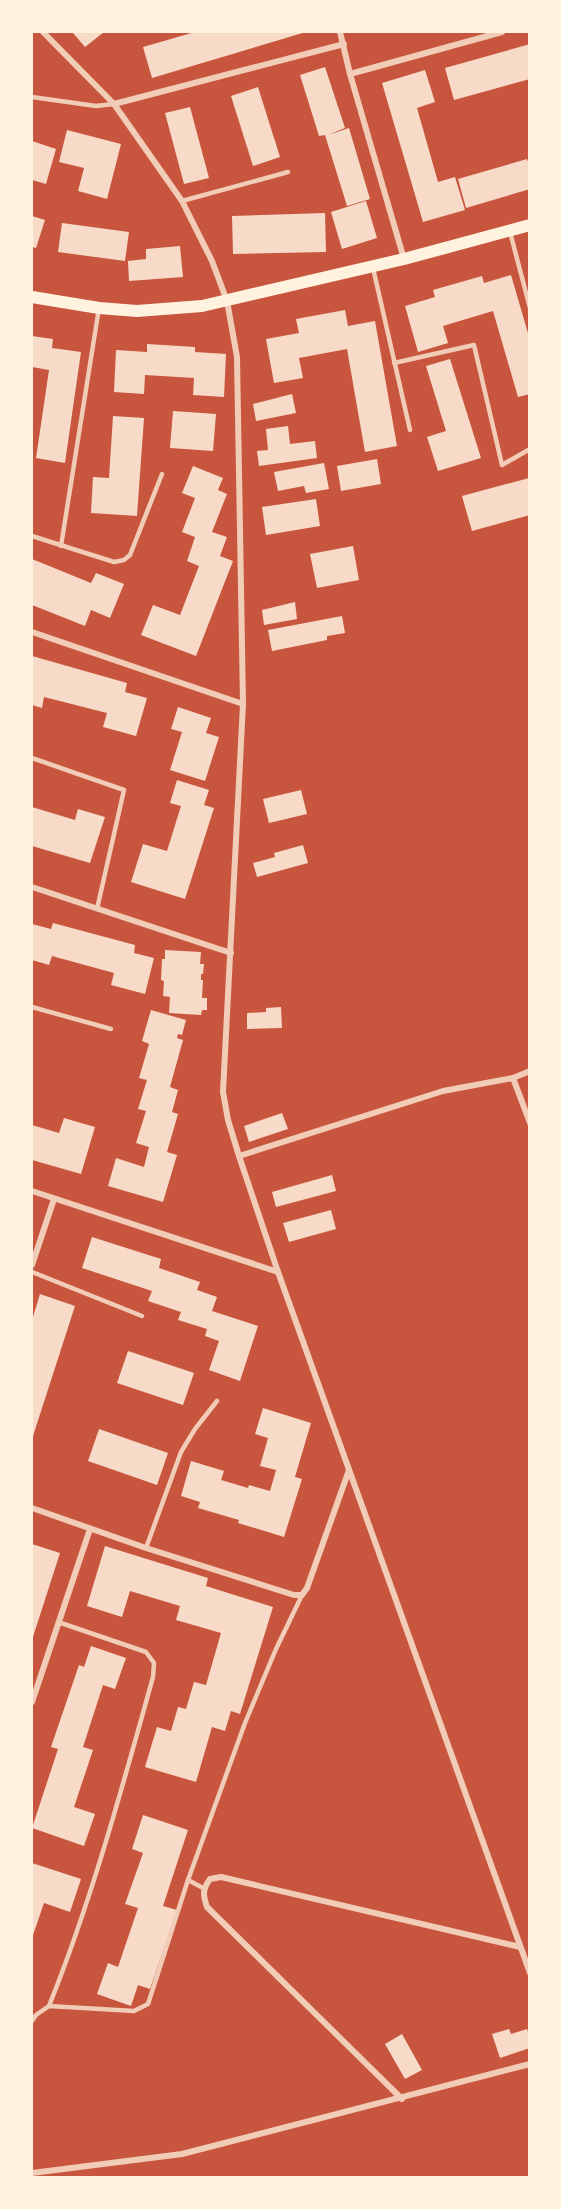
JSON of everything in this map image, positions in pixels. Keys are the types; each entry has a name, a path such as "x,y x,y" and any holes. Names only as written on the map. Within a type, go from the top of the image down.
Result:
{"main road":[{"path":"32,297 99,308 137,311 227,301 404,259 530,225"}],"street":[{"path":"43,32 114,104 182,201 212,261 227,301 237,357 243,704 224,1092 228,1120 278,1272 530,1972"},
{"path":"340,32 404,259"},
{"path":"350,74 502,32"},
{"path":"114,104 344,44"},
{"path":"32,632 243,704"},
{"path":"32,887 231,953"},
{"path":"239,1156 443,1091 513,1078 530,1071"},
{"path":"513,1078 530,1123"},
{"path":"32,1191 278,1272"},
{"path":"32,1265 54,1199"},
{"path":"32,1508 146,1548 294,1595 302,1594 307,1588 349,1470"},
{"path":"32,1702 90,1529"},
{"path":"402,2099 207,1907 203,1897 203,1888 210,1879 221,1877 520,1947"},
{"path":"32,2173 182,2154 402,2099 530,2064"}],"lane":[{"path":"32,97 96,106 114,104"},
{"path":"182,201 288,172"},
{"path":"510,230 530,308"},
{"path":"372,266 410,430"},
{"path":"61,546 99,308"},
{"path":"394,363 474,345 502,465 530,449"},
{"path":"32,536 114,562 124,560 130,555 162,474"},
{"path":"32,758 124,790 97,909"},
{"path":"32,1007 111,1029"},
{"path":"32,1272 142,1316"},
{"path":"146,1548 181,1452 195,1429 217,1401"},
{"path":"49,2006 134,2010 148,2004 188,1880 245,1723 302,1594"},
{"path":"32,2021 36,2015 49,2006 77,1934 150,1689 154,1663 146,1652 58,1622"},
{"path":"188,1880 203,1888"}],"building":[{"path":"74,32 104,32 85,47"},
{"path":"195,32 306,32 152,78 143,47"},
{"path":"530,44 530,79 454,100 445,68"},
{"path":"325,67 345,128 328,135 349,128 370,199 347,206 325,135 319,136 300,75"},
{"path":"425,70 435,102 417,108 438,182 455,177 465,210 423,222 382,83"},
{"path":"258,87 280,157 253,166 231,96"},
{"path":"190,107 209,178 184,184 165,113"},
{"path":"67,130 121,144 107,199 78,191 84,168 59,162"},
{"path":"32,141 56,149 46,184 32,180"},
{"path":"527,159 530,168 530,189 466,208 458,179"},
{"path":"366,201 377,238 342,249 331,212"},
{"path":"325,213 326,252 233,254 232,216"},
{"path":"32,216 45,220 36,248 32,247"},
{"path":"62,223 129,232 125,261 58,252"},
{"path":"180,246 183,277 129,281 128,261 146,259 146,249"},
{"path":"511,275 530,340 530,394 518,397 493,311 443,326 448,343 418,352 405,306 435,297 433,290 482,276 484,283"},
{"path":"345,310 348,326 375,321 397,446 365,452 347,349 299,358 303,378 274,383 266,339 299,333 296,319"},
{"path":"32,336 53,339 52,348 81,352 65,463 36,458 49,370 32,367"},
{"path":"147,344 195,347 195,352 226,354 224,397 193,395 194,378 145,375 144,394 114,392 116,350 147,352"},
{"path":"450,359 481,458 438,471 427,437 446,431 426,366"},
{"path":"292,394 296,413 256,421 253,404"},
{"path":"173,411 216,414 213,451 170,448"},
{"path":"113,416 144,418 137,516 91,513 93,477 109,478"},
{"path":"288,426 290,444 315,441 317,458 259,466 257,451 268,450 266,429"},
{"path":"377,459 381,484 341,491 337,466"},
{"path":"324,463 329,489 306,493 304,486 278,491 274,472"},
{"path":"193,466 223,478 218,490 227,494 212,532 227,537 220,556 233,561 196,656 141,635 153,605 180,615 199,566 187,561 195,537 182,532 195,498 182,493"},
{"path":"529,478 530,515 472,531 462,496"},
{"path":"316,499 320,526 266,535 262,507"},
{"path":"353,546 359,580 317,588 310,554"},
{"path":"32,559 91,583 96,573 124,584 110,618 91,610 85,626 32,605"},
{"path":"295,602 297,619 264,625 262,610"},
{"path":"342,616 345,633 327,636 327,640 272,651 268,630"},
{"path":"32,656 127,683 125,692 147,698 136,736 103,727 107,713 44,697 42,708 32,705"},
{"path":"178,707 211,718 206,733 219,737 205,781 170,770 182,732 171,729"},
{"path":"177,780 209,790 204,805 214,808 185,899 131,882 143,844 167,851 181,806 170,803"},
{"path":"301,790 307,814 269,823 263,799"},
{"path":"32,807 75,820 78,809 105,817 90,863 32,846"},
{"path":"303,845 308,863 257,877 253,863 275,857 274,853"},
{"path":"53,923 135,945 134,953 154,958 145,994 111,985 114,973 52,956 49,965 32,960 32,924 51,929"},
{"path":"165,950 201,952 200,964 204,964 203,974 201,974 202,998 207,998 207,1010 202,1010 201,1015 169,1013 170,997 163,996 164,981 161,980"},
{"path":"281,1007 282,1028 247,1029 247,1013 266,1012 266,1008"},
{"path":"151,1010 186,1020 182,1035 178,1034 177,1038 183,1040 170,1087 178,1090 172,1112 178,1114 167,1152 177,1155 163,1202 108,1186 116,1158 144,1167 149,1147 136,1143 146,1111 138,1109 147,1080 139,1078 149,1044 142,1041"},
{"path":"282,1113 288,1129 249,1142 244,1126"},
{"path":"64,1118 95,1127 81,1174 32,1160 32,1125 59,1133"},
{"path":"332,1175 336,1191 276,1207 272,1192"},
{"path":"331,1210 336,1229 289,1242 283,1223"},
{"path":"92,1237 161,1259 159,1268 200,1282 197,1290 217,1297 212,1311 258,1326 240,1381 209,1370 219,1341 205,1336 207,1329 178,1320 181,1312 148,1301 152,1291 82,1268"},
{"path":"40,1294 75,1306 32,1439 32,1320"},
{"path":"128,1351 194,1373 183,1405 117,1383"},
{"path":"263,1408 311,1423 295,1477 302,1479 284,1537 198,1508 200,1502 181,1496 191,1461 224,1471 221,1480 248,1488 249,1485 270,1491 276,1470 260,1466 268,1438 255,1434"},
{"path":"99,1429 168,1453 157,1485 88,1461"},
{"path":"32,1544 60,1553 32,1640"},
{"path":"105,1546 208,1578 206,1586 273,1607 240,1714 231,1711 225,1731 212,1727 196,1782 145,1767 157,1727 171,1731 178,1707 186,1709 194,1682 206,1685 221,1633 176,1620 180,1606 130,1591 122,1617 87,1606"},
{"path":"91,1646 126,1658 115,1689 103,1685 83,1747 93,1750 74,1807 95,1814 84,1846 32,1828 58,1749 51,1747 79,1665 84,1667"},
{"path":"143,1815 188,1830 163,1906 177,1910 150,1989 138,1985 131,2006 97,1994 108,1963 118,1967 138,1908 125,1904 143,1853 132,1849"},
{"path":"32,1863 81,1879 70,1912 44,1903 32,1938"},
{"path":"509,2029 511,2034 527,2029 530,2048 500,2058 492,2034"},
{"path":"402,2034 422,2070 405,2079 385,2044"}]}
